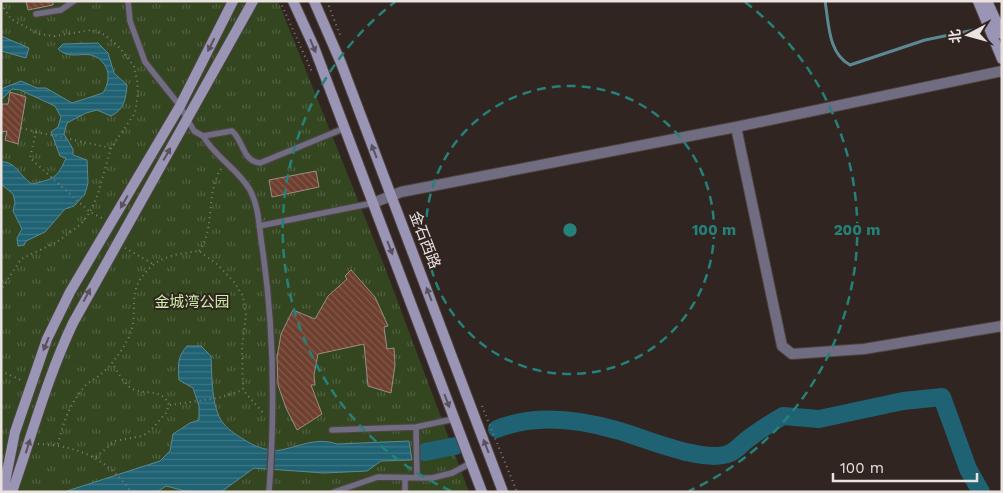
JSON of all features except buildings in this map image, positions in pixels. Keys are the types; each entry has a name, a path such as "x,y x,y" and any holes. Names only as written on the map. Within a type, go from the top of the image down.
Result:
{"main road":[{"path":"3,492 15,432 47,339 70,292 180,106 233,1"},
{"path":"12,492 39,405 55,361 73,323 253,1"},
{"path":"293,1 314,47 482,492"},
{"name":"金石西路","path":"314,1 341,63 503,492"},
{"path":"978,1 1002,59"},
{"path":"988,1 1002,34"}],"street":[{"path":"373,203 401,192 736,127 1002,71"},
{"path":"736,127 782,346 792,354 864,349 1002,326"}],"lane":[{"path":"36,14 61,10 74,1"},
{"path":"128,1 130,21 145,62 180,106 186,120 194,131 203,136 210,148 242,178 251,191 269,288 272,418 269,492"},
{"path":"203,136 232,131 238,136 247,157 254,162 260,162 345,128"},
{"path":"259,226 373,203"},
{"path":"332,430 416,427 454,419"},
{"path":"416,427 417,478"},
{"path":"334,492 346,490 378,477 432,478 452,473 471,463"},
{"path":"405,478 405,492"}],"path":[{"path":"1,4 11,19 39,34 56,36 92,30 105,35 118,46 134,66 138,93 135,113 111,148 98,194 90,212 81,224 57,242 21,259 1,290"},
{"path":"21,128 111,148"},
{"path":"36,132 30,158 90,212 102,219 99,225"},
{"path":"199,251 206,242 212,188 226,162"},
{"path":"122,247 127,248 153,264"},
{"path":"58,444 65,419 75,399 87,384 112,363 129,337 134,319 133,298 140,280 153,264 180,253 199,251 218,265 234,282 243,296 246,315 242,347 243,390 263,414 272,418"},
{"path":"96,457 115,440 142,436 150,431 166,413 169,405 166,398 156,392 134,390 128,386 112,363"},
{"path":"1,372 30,384"},
{"path":"169,405 218,398 243,390"},
{"path":"28,444 58,444 96,457 112,469 131,492"}],"green space":[{"name":"金城湾公园","path":"1,1 278,1 384,265 469,492 1,492"}],"water":[{"path":"1,36 29,48 26,58 1,51"},
{"path":"98,43 108,53 114,73 127,85 124,104 119,111 111,116 97,110 86,113 67,123 64,134 73,149 73,155 87,160 88,183 85,194 74,206 65,209 45,232 26,241 24,245 18,246 17,238 22,229 13,211 15,202 13,194 1,184 1,162 14,166 32,184 54,177 66,158 60,156 51,132 58,127 61,117 55,106 20,90 12,89 1,100 1,89 21,81 37,88 46,88 72,103 103,93 108,73 101,60 89,55 70,55 58,49 63,44"},
{"path":"187,346 201,346 211,356 214,400 219,417 228,429 251,444 264,449 281,450 322,441 337,444 409,441 412,460 381,461 367,471 324,473 254,468 221,492 189,492 166,486 157,492 64,492 160,461 170,451 173,434 190,423 199,420 199,406 193,388 179,380 179,362 181,354"}],"waterway":[{"path":"825,1 833,46 843,60 850,65 925,40 974,30"},
{"path":"497,429 526,421 571,421 616,430 690,453 719,456 733,452 756,433 783,416 819,419 903,401 942,397 968,469 981,492"},
{"path":"425,452 455,446"}]}
